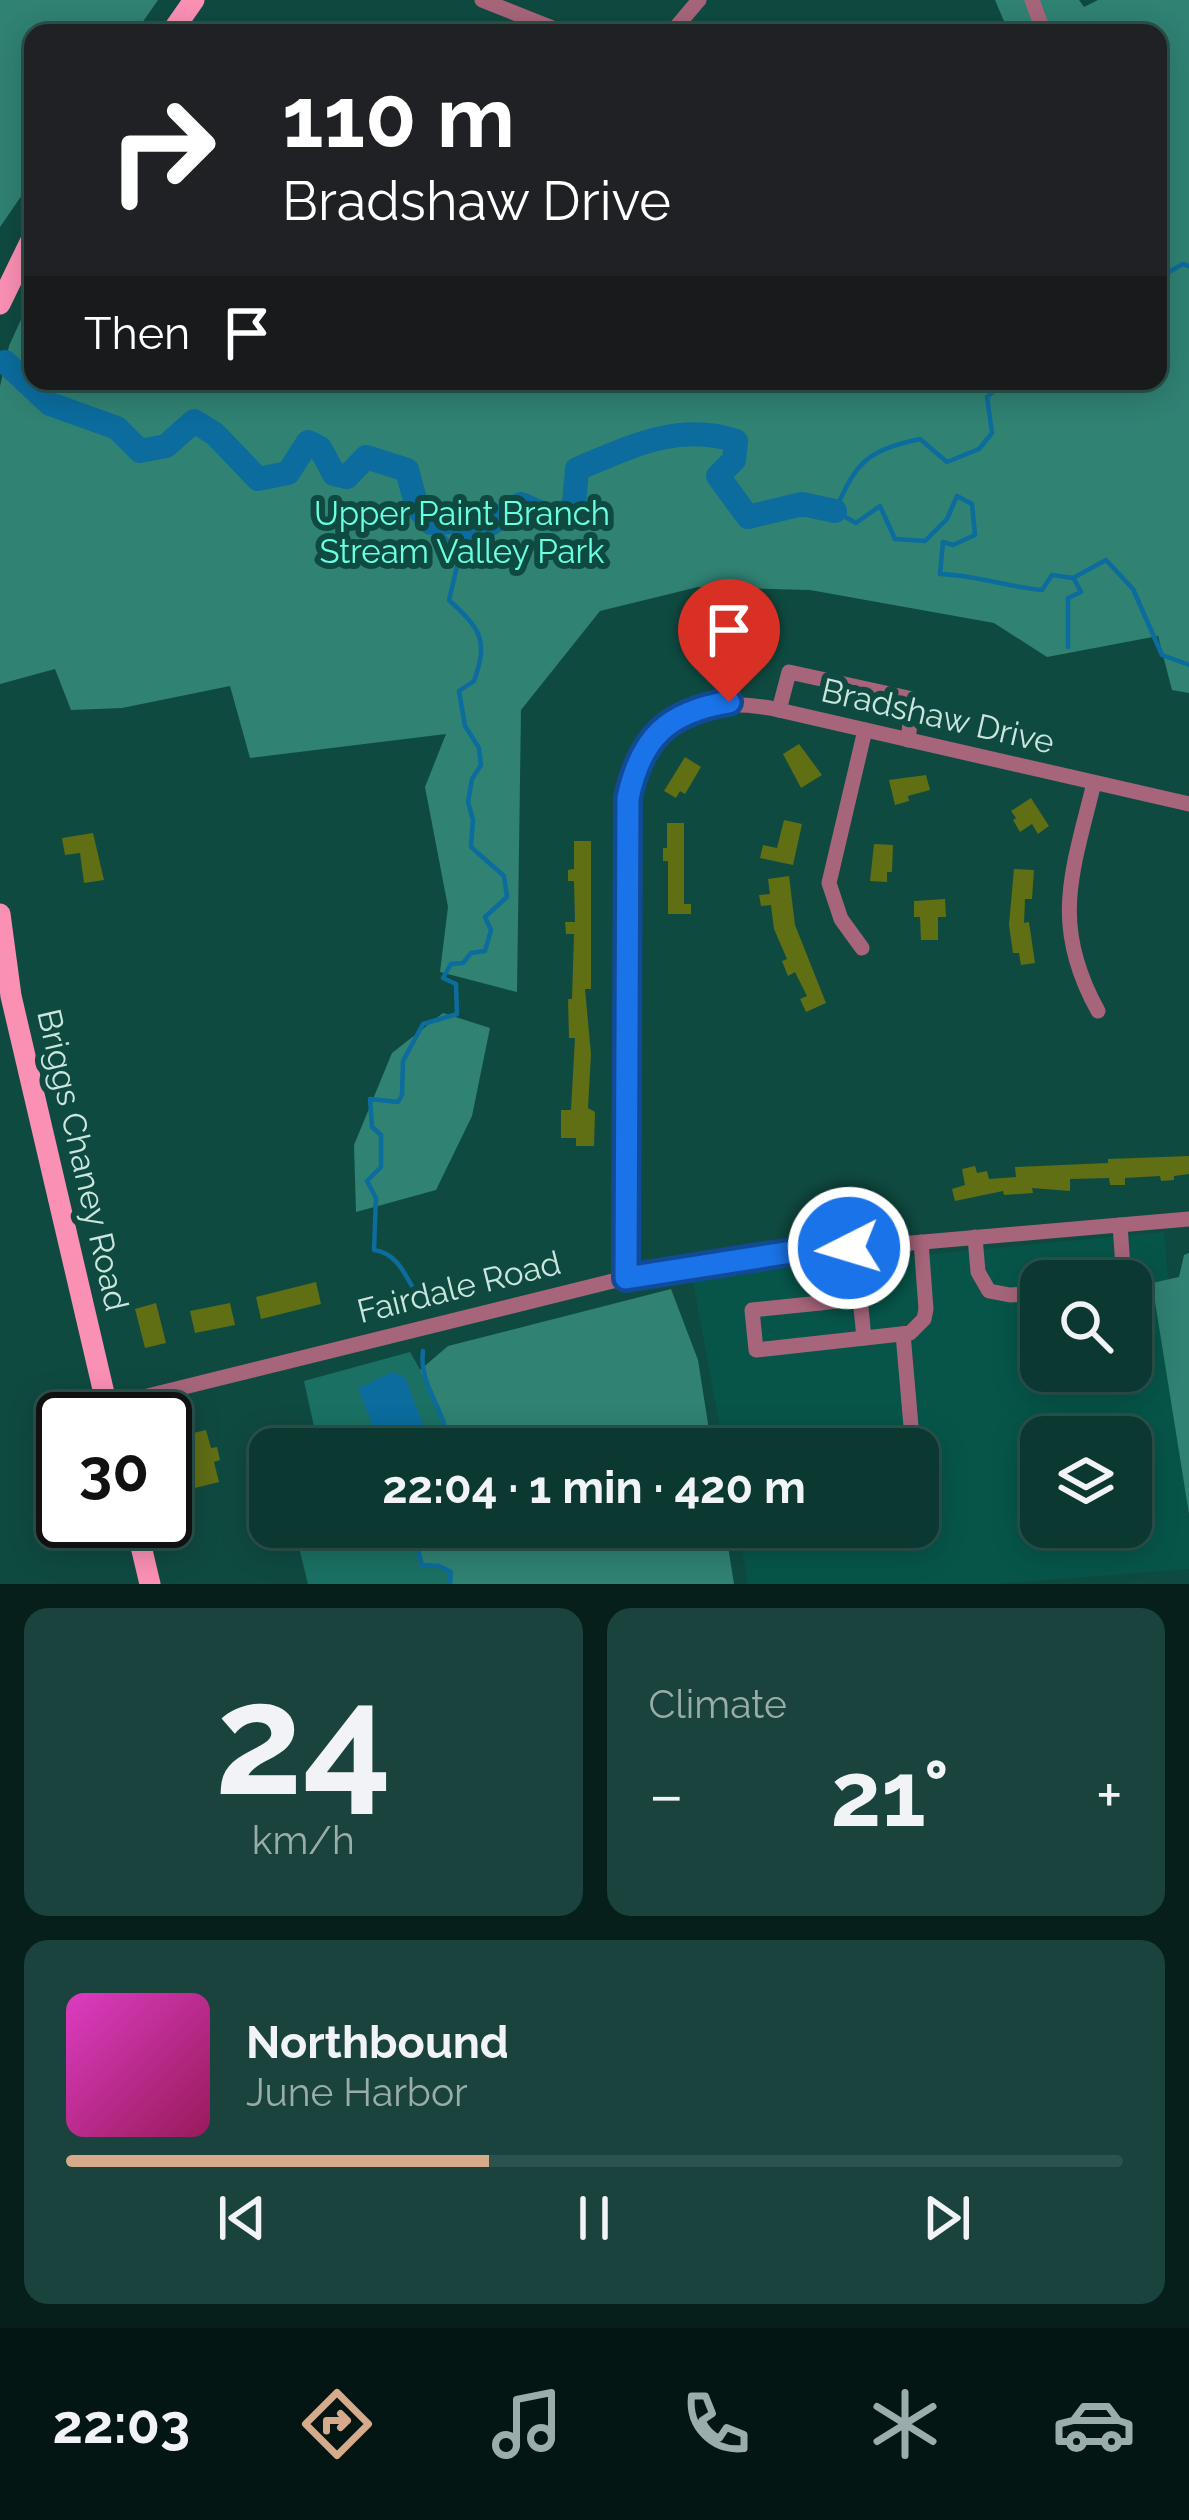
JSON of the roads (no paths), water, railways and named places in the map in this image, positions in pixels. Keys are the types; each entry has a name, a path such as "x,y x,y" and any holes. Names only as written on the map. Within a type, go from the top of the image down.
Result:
{"main road":[{"path":"0,304 24,255"},
{"name":"Briggs Chaney Road","path":"0,914 6,997 104,1392"},
{"path":"141,1548 149,1584"}],"street":[{"path":"482,0 542,24"},
{"path":"679,24 699,0"},
{"path":"779,710 789,672 914,699 908,740"},
{"name":"Bradshaw Drive","path":"626,1278 628,798 634,769 651,739 670,721 703,706 729,702 1189,804"},
{"path":"862,948 841,919 829,883 865,730"},
{"path":"1094,783 1067,913 1078,975 1098,1011"},
{"name":"Fairdale Road","path":"189,1392 626,1278 813,1251 1189,1219"},
{"path":"1120,1225 1122,1260"},
{"path":"974,1237 978,1272 989,1291 1020,1294"},
{"path":"864,1338 860,1298 752,1310 756,1350 910,1334 926,1309 921,1242"},
{"path":"813,1251 820,1303"},
{"path":"903,1334 911,1428"}],"water":[{"path":"393,1372 405,1378 424,1428 374,1428 358,1388"}],"waterway":[{"path":"1167,273 1183,264 1189,266"},
{"path":"5,362 24,380"},
{"path":"35,390 50,404 117,428 140,451 166,446 194,421 215,434 258,479 288,473 308,442 320,448 334,474 347,477 366,457 407,470 417,507 431,523 457,522 475,534 521,504 556,520 574,505 577,469 655,440 694,434 736,441 734,460 718,476 748,517 802,504 835,511"},
{"path":"995,390 987,397 992,433 979,449 947,462 920,439 887,448 857,469 835,511 856,523 880,506 895,539 925,541 947,519 957,496 972,504 975,535 953,545 943,542 940,574 1042,590 1052,575 1073,578 1106,560 1133,589 1162,655 1189,665"},
{"path":"408,1306 414,1290 407,1277 394,1259 374,1250 376,1198 367,1181 381,1167 381,1135 372,1127 370,1099 398,1102 403,1061 423,1024 457,1014 456,984 443,978 451,964 485,951 491,930 485,917 507,897 504,876 471,847 473,820 468,802 472,779 481,765 479,748 465,726 459,691 474,681 481,645 474,627 449,600 460,554 431,523"},
{"path":"1068,647 1068,598 1081,592 1074,579"},
{"path":"423,1351 425,1376 445,1428"},
{"path":"420,1548 422,1565 451,1572 450,1584"}],"park label":[{"name":"Upper Paint Branch Stream Valley Park","path":"462,532"}]}
